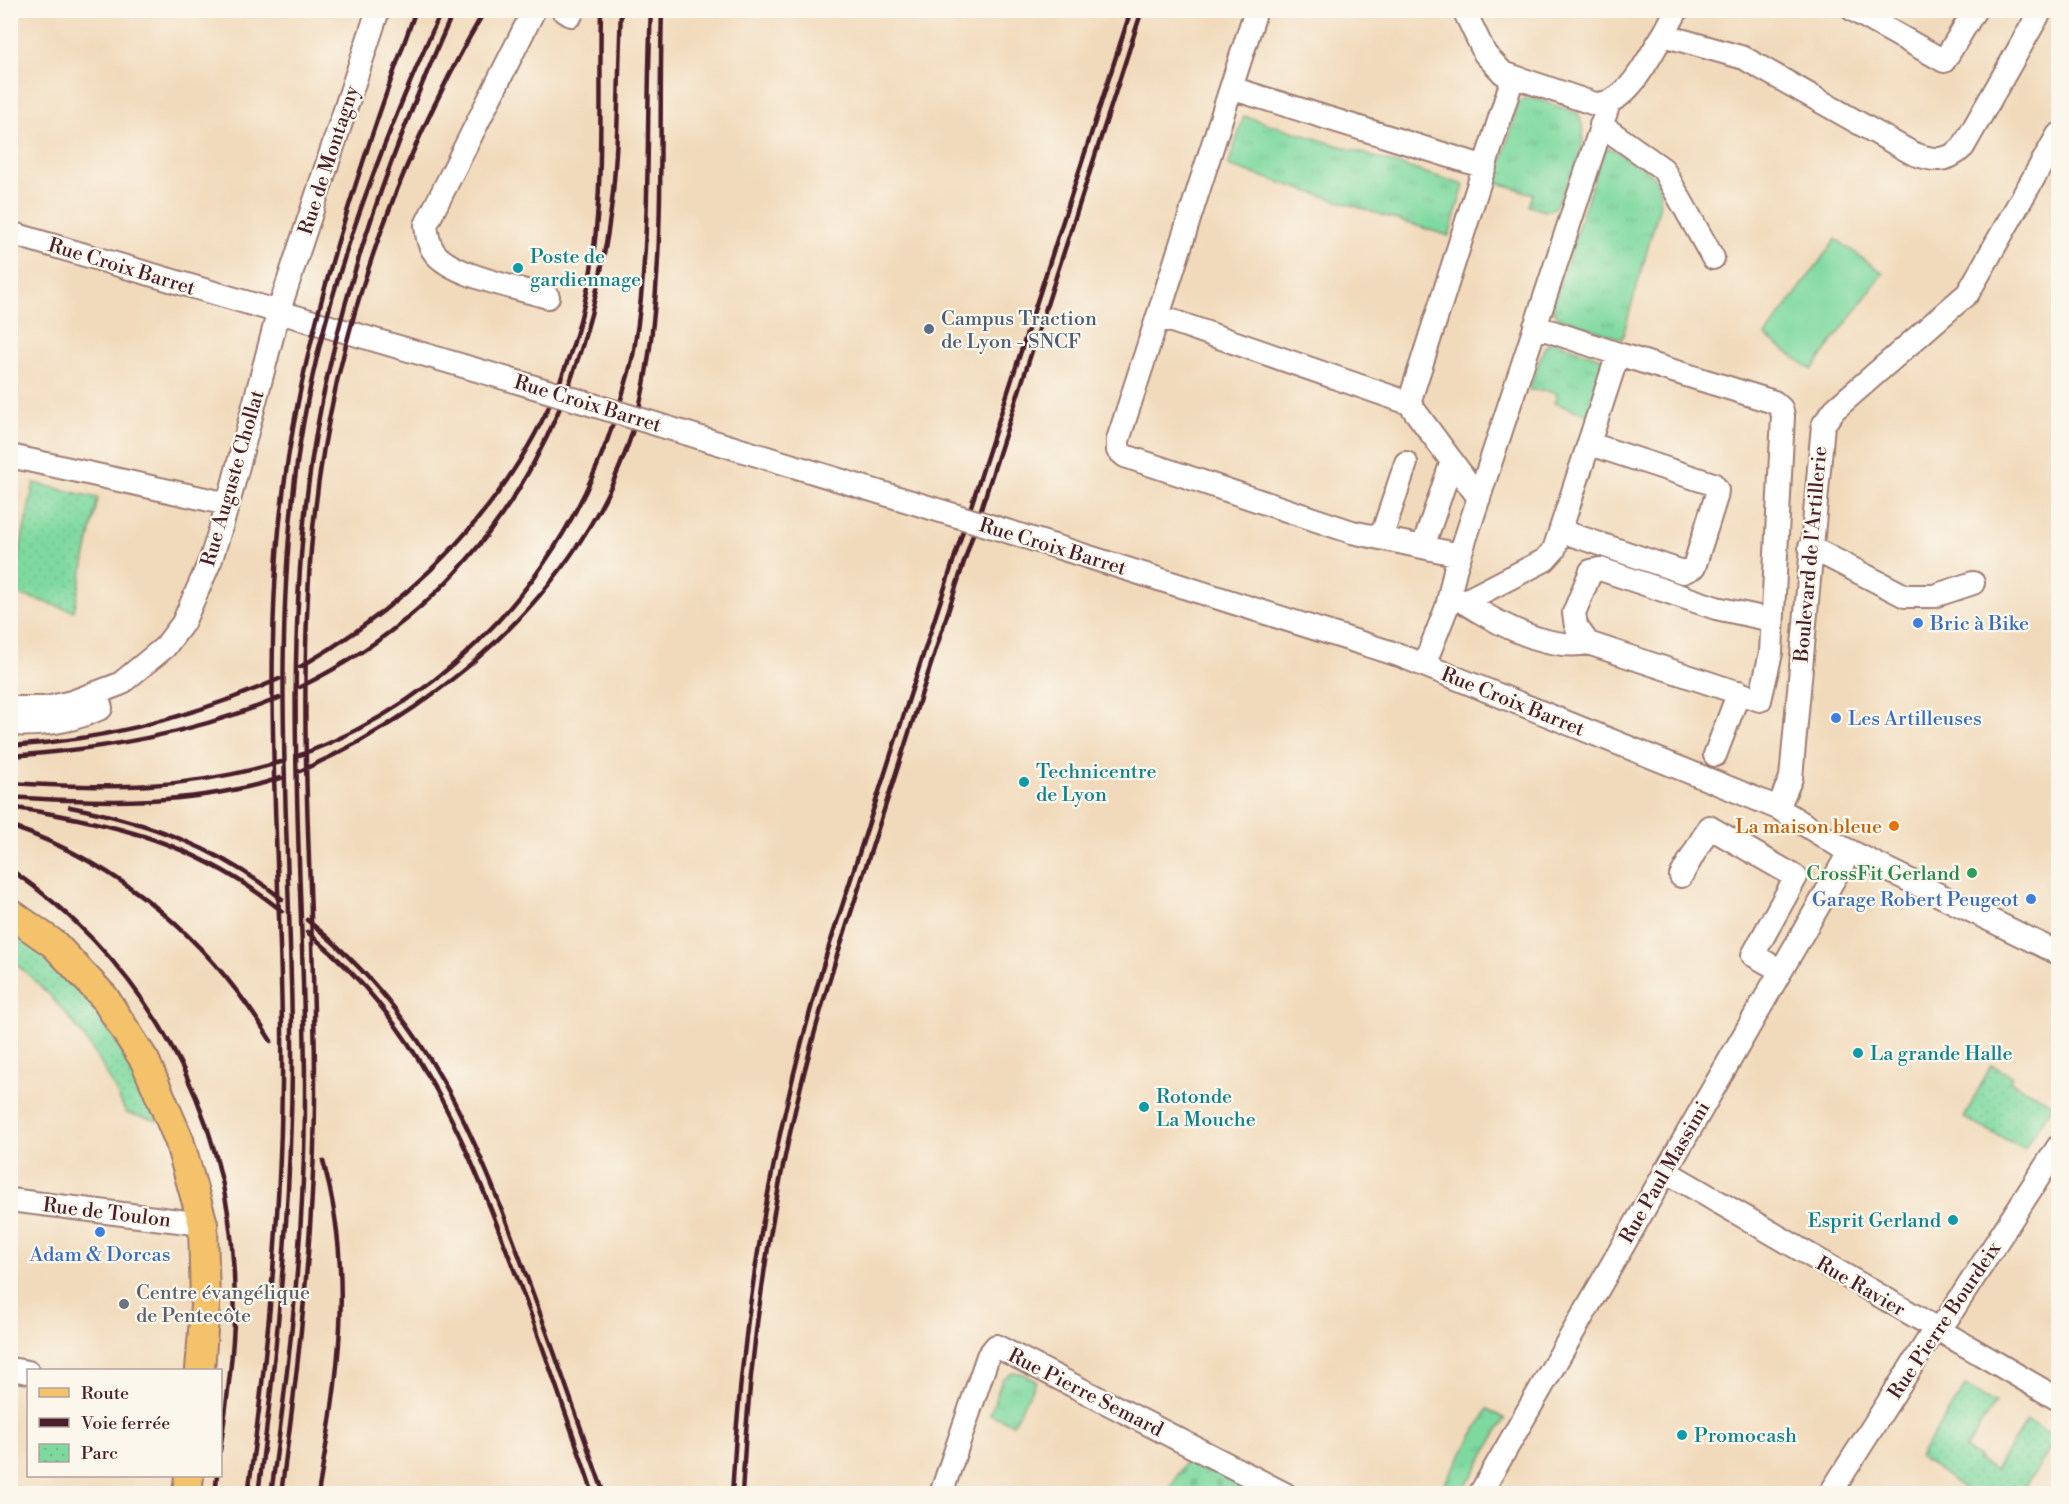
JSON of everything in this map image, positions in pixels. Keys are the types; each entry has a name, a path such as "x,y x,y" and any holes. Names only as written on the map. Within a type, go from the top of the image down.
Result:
{"main road":[{"path":"10,913 54,944 104,997 145,1060 179,1140 203,1224 205,1305 200,1369"},
{"path":"187,1494 189,1477"}],"street":[{"name":"Rue de Montagny","path":"279,310 378,10"},
{"path":"534,10 426,225 431,246 444,262 461,271 548,297"},
{"path":"1256,10 1118,440 1118,450 1125,456 1352,532 1460,555"},
{"path":"1464,10 1485,54 1503,73 1595,104 1609,103 1624,93 1664,34 1677,10"},
{"path":"1853,10 1944,61 1975,10"},
{"path":"1664,34 1744,58 1912,153 1940,160 1953,157 1963,147 2046,15"},
{"path":"1409,403 1513,77"},
{"path":"1231,88 1485,167"},
{"path":"1424,665 1457,597 1460,555 1609,103"},
{"path":"1601,125 1663,169 1713,258"},
{"name":"Boulevard de l'Artillerie","path":"1778,808 1791,778 1810,547 1823,425 1844,402 1968,293 2058,135"},
{"name":"Rue Croix Barret","path":"10,233 279,310 1013,533 1424,665 1778,808 1850,851 2058,953"},
{"name":"Rue Auguste Chollat","path":"10,708 47,708 97,694 120,684 165,647 183,623 211,559 228,504 279,310"},
{"path":"1158,316 1409,403 1479,498"},
{"path":"1457,597 1490,619 1563,645 1588,643 1760,700 1771,653 1783,416 1781,408 1774,402 1535,326"},
{"path":"1457,597 1545,560 1554,550 1618,354"},
{"path":"1561,531 1683,572 1694,567 1718,490 1713,484 1590,444"},
{"path":"10,456 228,504"},
{"path":"1423,547 1452,461"},
{"path":"1381,538 1406,463"},
{"path":"1810,547 1905,596 1934,596 1973,583"},
{"path":"1588,643 1576,626 1574,613 1591,570 1600,569 1716,608 1772,620"},
{"path":"1715,755 1739,692"},
{"path":"10,724 33,726 81,717 101,708 97,694"},
{"path":"1681,876 1709,827 1796,877 1753,955 1780,970"},
{"name":"Rue Paul Massimi","path":"1480,1494 1850,851"},
{"name":"Rue Pierre Bourdeix","path":"1830,1494 1935,1329 1947,1319 2058,1147"},
{"name":"Rue Ravier","path":"1665,1171 2058,1400"},
{"name":"Rue de Toulon","path":"10,1200 203,1224"},
{"name":"Rue Pierre Semard","path":"941,1494 988,1356 996,1346 1285,1494"},
{"path":"10,1369 27,1371"}],"green space":[{"path":"1530,97 1578,113 1582,126 1583,139 1577,162 1555,208 1545,211 1529,206 1533,194 1496,182 1519,101"},
{"path":"1244,116 1464,185 1449,236 1228,166"},
{"path":"1607,148 1628,157 1650,173 1658,184 1660,193 1659,208 1622,339 1560,318 1552,309 1600,159"},
{"path":"1836,239 1883,273 1812,370 1765,336"},
{"path":"1552,341 1609,361 1592,416 1554,403 1557,394 1544,390 1529,390 1544,348"},
{"path":"34,483 98,498 74,611 11,592"},
{"path":"10,927 57,967 97,1014 130,1066 158,1121 126,1113 92,1049 78,1029 47,993 11,960"},
{"path":"1991,1065 2012,1076 2010,1082 2054,1104 2024,1149 1964,1118"},
{"path":"1012,1373 1021,1373 1036,1381 1013,1424 990,1414 1002,1380"},
{"path":"1965,1386 1995,1403 1965,1449 1979,1458 1978,1461 1995,1470 2027,1421 2058,1438 2025,1487 2030,1491 2028,1493 1971,1493 1919,1457"},
{"path":"1488,1409 1505,1419 1462,1493 1439,1493"},
{"path":"1187,1458 1256,1493 1168,1493"}],"railway":[{"path":"248,1494 269,1319 281,1144 281,964 273,710 275,583 280,520 300,390 332,261 372,135 416,10"},
{"path":"258,1494 278,1321 290,1149 292,1033 284,668 285,595 290,522 299,449 309,392 337,280 375,170 442,10"},
{"path":"271,1494 295,1294 304,1143 304,1017 296,714 300,563 308,487 330,364 363,243 405,125 454,10"},
{"path":"281,1494 309,1247 314,1148 315,1036 305,721 308,595 314,518 325,441 341,366 361,292 385,220 414,149 485,10"},
{"path":"300,667 356,631 408,590 455,545 496,496 530,442 559,384 580,322 593,256 599,195 601,10"},
{"path":"300,687 368,648 426,602 476,549 518,490 552,427 578,358 598,286 611,210 617,136 621,10"},
{"path":"300,755 356,730 408,699 455,663 497,622 535,576 567,526 594,472 616,415 628,374 640,308 646,223 651,10"},
{"path":"300,771 358,742 415,707 469,666 518,620 561,569 597,513 625,453 643,390 651,343 659,249 662,10"},
{"path":"732,1494 743,1357 752,1289 776,1155 807,1022 826,956 1131,10"},
{"path":"742,1494 746,1426 761,1291 785,1157 817,1024 1142,10"},
{"path":"10,746 80,738 148,724 214,705 279,679"},
{"path":"10,756 79,749 147,738 213,721 279,698"},
{"path":"10,783 81,786 179,783 281,762"},
{"path":"10,797 113,801 180,798 214,794 281,778"},
{"path":"10,807 120,829 186,852 250,887 282,911"},
{"path":"70,807 155,829 208,851 258,881 282,899"},
{"path":"10,826 51,842 89,862 126,884 160,910 220,971 247,1005 271,1041"},
{"path":"10,869 59,907 102,949 139,995 171,1045 196,1098 215,1154 228,1213 234,1274 233,1340 222,1436"},
{"path":"307,920 349,957 385,996 416,1038 443,1081 466,1126 507,1223 604,1494"},
{"path":"307,932 344,965 377,1001 405,1039 452,1120 491,1208 593,1494"},
{"path":"318,1494 337,1368 341,1286 339,1245 323,1161"},
{"path":"215,1494 217,1477"}],"place":[{"name":"Poste de gardiennage","path":"518,268"},
{"name":"Campus Traction de Lyon - SNCF","path":"929,329"},
{"name":"Bric à Bike","path":"1918,623"},
{"name":"Les Artilleuses","path":"1836,718"},
{"name":"Technicentre de Lyon","path":"1024,782"},
{"name":"La maison bleue","path":"1894,826"},
{"name":"CrossFit Gerland","path":"1972,873"},
{"name":"Garage Robert Peugeot","path":"2031,899"},
{"name":"La grande Halle","path":"1858,1053"},
{"name":"Rotonde La Mouche","path":"1144,1107"},
{"name":"Esprit Gerland","path":"1953,1220"},
{"name":"Adam & Dorcas","path":"100,1232"},
{"name":"Centre évangélique de Pentecôte","path":"124,1304"},
{"name":"Promocash","path":"1682,1435"}]}
